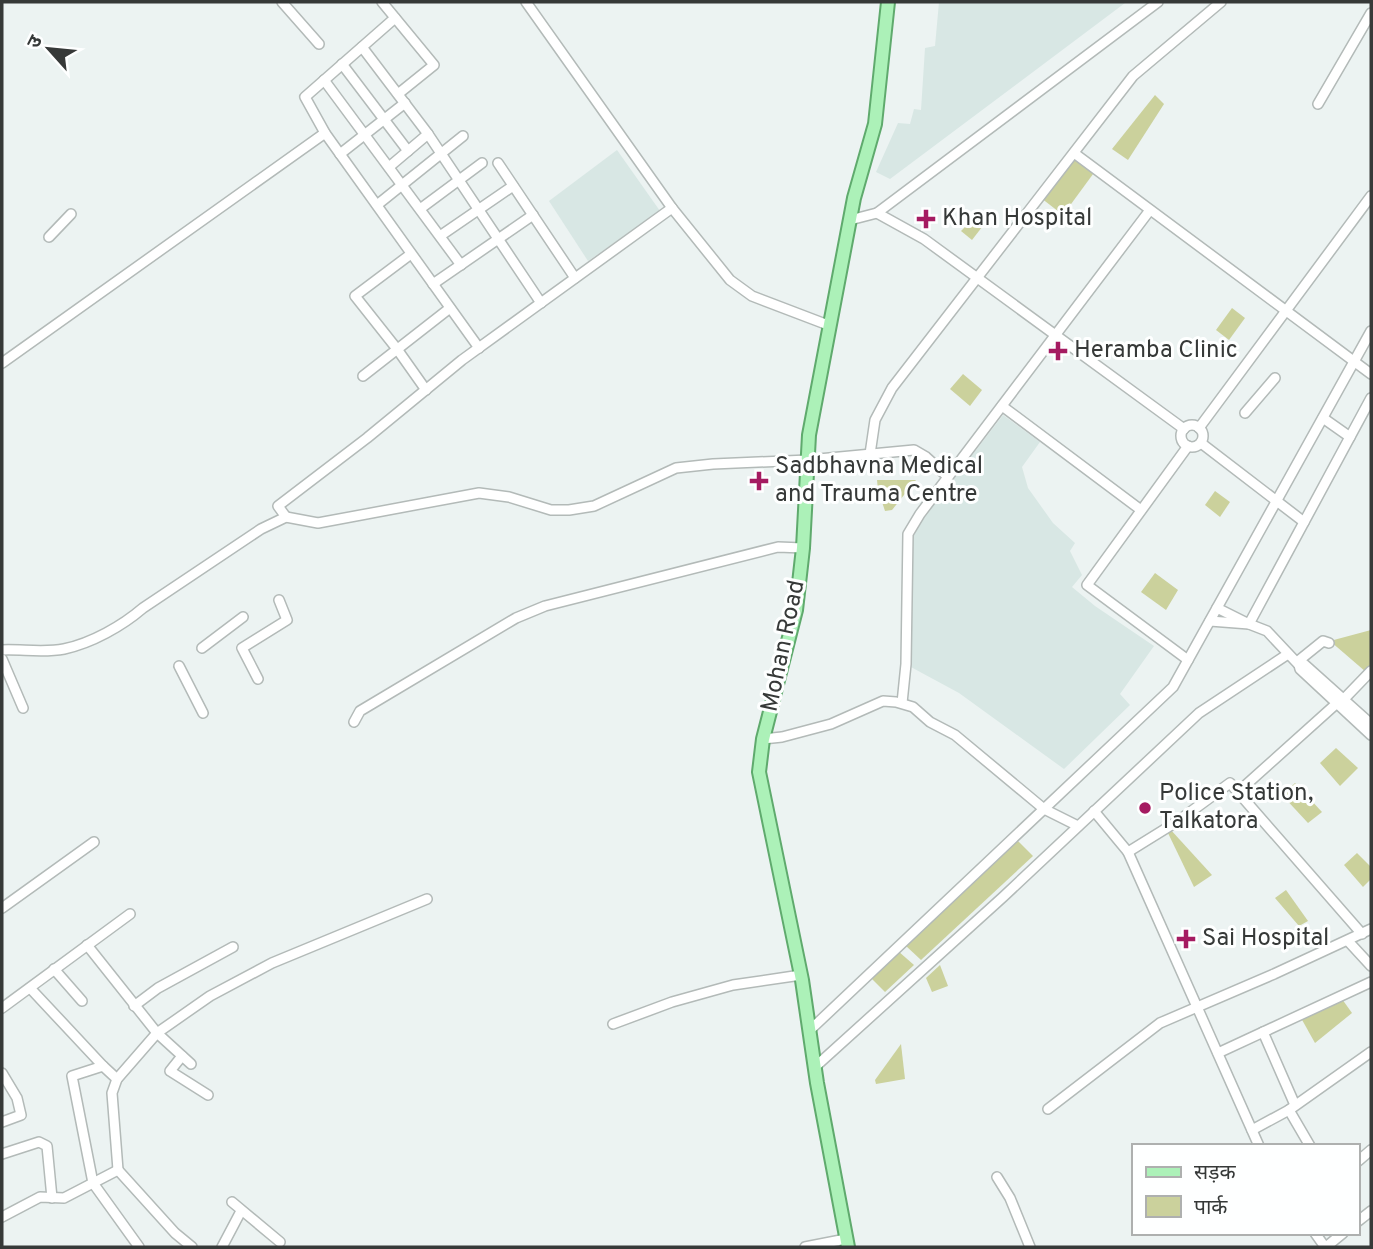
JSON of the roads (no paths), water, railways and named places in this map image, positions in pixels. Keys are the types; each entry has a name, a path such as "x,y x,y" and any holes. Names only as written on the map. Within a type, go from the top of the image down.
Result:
{"main road":[{"name":"Mohan Road","path":"847,1243 801,975 759,772 763,738 796,610 803,548 809,435 850,220 875,124 888,2"}],"street":[{"path":"282,2 319,44"},
{"path":"382,2 433,65 398,93"},
{"path":"526,2 672,208 730,280 752,296 828,325"},
{"path":"850,220 877,213 1158,2"},
{"path":"870,454 875,420 892,387 1133,76 1221,2"},
{"path":"1318,104 1371,13"},
{"path":"395,18 305,97 325,133 479,348"},
{"path":"362,47 428,134 541,303"},
{"path":"342,64 408,151"},
{"path":"324,80 461,265"},
{"path":"340,154 405,103"},
{"path":"2,363 325,133"},
{"path":"389,167 428,134"},
{"path":"377,205 463,136"},
{"path":"1074,153 1371,374"},
{"path":"420,209 482,163"},
{"path":"498,163 575,278"},
{"path":"440,236 513,186"},
{"path":"1199,428 1371,196"},
{"path":"286,517 278,506 479,348 672,208"},
{"path":"902,703 906,664 908,534 1150,210"},
{"path":"877,213 924,239 1184,429"},
{"path":"49,237 71,214"},
{"path":"433,284 533,215"},
{"path":"411,254 355,296 426,390"},
{"path":"363,376 450,308"},
{"path":"809,1031 1172,687 1371,331"},
{"path":"1245,413 1275,378"},
{"path":"1249,624 1350,437 1367,417 1371,398"},
{"path":"1002,406 1141,510"},
{"path":"1323,418 1350,437"},
{"path":"1189,426 1199,428 1203,433 1200,443 1195,447 1188,446 1182,439 1184,429 1189,426"},
{"path":"1200,443 1304,522"},
{"path":"1188,446 1087,585 1188,660"},
{"path":"2,650 63,649 99,635 126,622 261,529 286,517 318,523 480,494 509,497 551,510 569,510 594,506 676,468 914,450 948,477"},
{"path":"354,722 360,711 516,618 545,606 778,547 803,548"},
{"path":"258,679 242,648 287,620 279,600"},
{"path":"1217,608 1267,631 1298,663 1304,664 1371,735"},
{"path":"202,648 243,617"},
{"path":"1210,621 1249,624"},
{"path":"1298,663 1323,641 1329,643"},
{"path":"815,1067 1199,713 1288,654"},
{"path":"2,659 23,708"},
{"path":"179,666 203,713"},
{"path":"1238,792 1371,671"},
{"path":"763,738 782,737 831,724 883,701 902,703 914,707 930,722 955,735 1044,808 1078,827"},
{"path":"1339,702 1371,724"},
{"path":"1128,852 1178,821 1230,783 1362,934"},
{"path":"1094,811 1128,852 1258,1144"},
{"path":"2,908 94,842"},
{"path":"192,1247 175,1233 118,1170 111,1099 117,1079 157,1033 210,996 272,963 427,899"},
{"path":"2,1008 130,914"},
{"path":"1048,1109 1160,1023 1371,929"},
{"path":"1348,941 1371,966"},
{"path":"87,945 157,1033 191,1065"},
{"path":"134,1006 158,988 233,947"},
{"path":"54,969 82,1001"},
{"path":"612,1024 672,1002 733,985 801,975"},
{"path":"1218,1053 1371,982"},
{"path":"30,988 117,1079"},
{"path":"1263,1032 1309,1144"},
{"path":"1252,1130 1292,1108 1371,1052"},
{"path":"182,1056 170,1071 208,1095"},
{"path":"103,1066 72,1076 93,1183 139,1247"},
{"path":"2,1073 17,1098 21,1115 2,1122"},
{"path":"2,1154 40,1142 47,1146 52,1198"},
{"path":"2,1217 40,1197 64,1198 118,1170"},
{"path":"997,1177 1010,1198 1030,1247"},
{"path":"232,1202 280,1242"},
{"path":"222,1247 242,1211"},
{"path":"1359,1217 1371,1211"},
{"path":"1326,1247 1341,1235"},
{"path":"805,1247 847,1243"}],"place":[{"name":"Khan Hospital","path":"926,219"},
{"name":"Heramba Clinic","path":"1058,351"},
{"name":"Sadbhavna Medical and Trauma Centre","path":"759,481"},
{"name":"Police Station, Talkatora","path":"1145,808"},
{"name":"Sai Hospital","path":"1186,939"}]}
